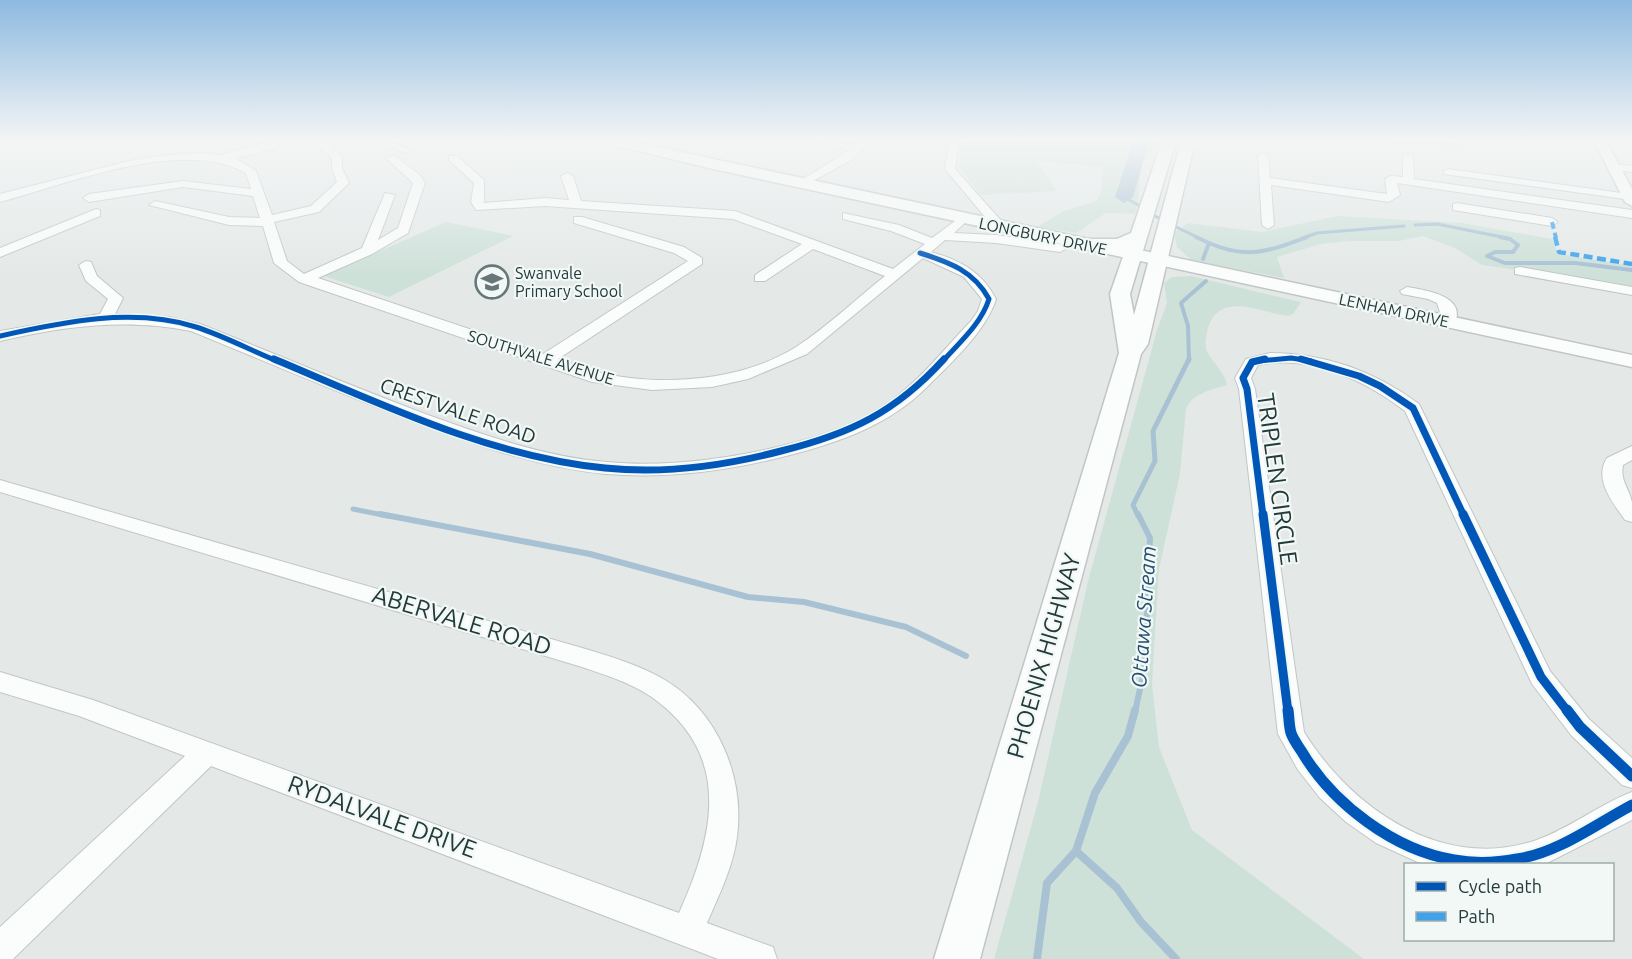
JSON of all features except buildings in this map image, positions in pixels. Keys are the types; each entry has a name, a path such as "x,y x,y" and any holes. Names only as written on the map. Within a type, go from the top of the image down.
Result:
{"main road":[{"name":"PHOENIX HIGHWAY","path":"1130,353 1120,294 1155,186"},
{"name":"PHOENIX HIGHWAY","path":"957,959 1130,353 1140,333 1176,186"},
{"path":"1081,244 1110,245 1128,242 1137,245"}],"street":[{"name":"SOUTHVALE AVENUE","path":"0,198 45,186"},
{"path":"89,198 171,186"},
{"path":"198,186 258,193"},
{"name":"SOUTHVALE AVENUE","path":"256,186 281,263 304,279 598,378 645,384 712,382 748,374 801,351 961,221"},
{"path":"155,205 229,221 315,209 340,186"},
{"path":"304,279 367,251 404,230 418,186"},
{"path":"480,186 478,205 489,207 525,203 576,204 735,215 893,274"},
{"path":"570,186 576,204"},
{"name":"LONGBURY DRIVE","path":"810,186 961,221 1000,233 1081,244"},
{"path":"963,186 1000,233"},
{"path":"1265,186 1268,225"},
{"path":"1298,186 1382,198 1394,195 1392,186"},
{"path":"1434,186 1632,214"},
{"path":"1537,186 1630,200"},
{"path":"1623,186 1630,200"},
{"path":"1455,189 1456,212 1552,222"},
{"path":"367,251 389,195"},
{"path":"266,217 304,201"},
{"path":"0,253 96,213"},
{"path":"847,216 895,228 931,244 1000,233 1060,248"},
{"path":"545,360 697,261 679,250 608,226 578,220"},
{"path":"760,278 813,243"},
{"name":"CRESTVALE ROAD","path":"0,336 65,322 106,317 137,316 195,327 393,408 495,446 584,466 624,469 679,468 719,464 804,446 838,435 871,420 899,403 976,324 985,312 989,299 976,277 960,268 931,244"},
{"name":"LONGBURY DRIVE","path":"1137,245 1156,260"},
{"name":"LENHAM DRIVE","path":"1156,260 1632,361"},
{"path":"86,265 91,278 116,298 106,317"},
{"path":"1520,271 1632,291"},
{"path":"1407,291 1442,299 1448,305 1449,322"},
{"name":"TRIPLEN CIRCLE","path":"1632,776 1580,727 1541,677 1525,649 1498,584 1413,408 1389,390 1323,364 1278,356 1252,362 1243,378 1247,391 1291,734 1315,775 1351,809 1389,836 1432,854 1481,863 1520,859 1632,805"},
{"path":"1632,452 1614,462 1611,473 1611,484 1632,515"},
{"name":"ABERVALE ROAD","path":"0,486 589,659 635,675 660,689 686,710 704,733 718,764 726,804 722,838 711,873 687,931"},
{"name":"RYDALVALE DRIVE","path":"0,682 84,707 762,959"},
{"path":"0,949 207,753"}],"green space":[{"path":"973,186 1054,186 1057,191 981,195"},
{"path":"1102,186 1139,186 1135,214 1106,213 1076,233 1037,227 1064,211 1097,201"},
{"path":"1338,216 1461,223 1552,239 1558,254 1632,266 1632,286 1482,265 1455,248 1423,236 1399,241 1348,241 1321,244 1277,257 1284,278 1191,260 1177,247 1174,233 1188,223 1262,232"},
{"path":"446,222 513,236 389,297 323,276"},
{"path":"1191,276 1301,302 1293,314 1288,316 1233,306 1215,315 1209,325 1206,348 1227,385 1198,396 1186,409 1180,474 1159,569 1152,684 1159,747 1192,830 1364,959 994,959 1038,802 1088,581 1157,330 1167,303 1164,283 1172,277"}],"waterway":[{"name":"Ottawa Stream","path":"1124,197 1127,186"},
{"name":"Ottawa Stream","path":"1124,197 1140,206"},
{"name":"Ottawa Stream","path":"1155,216 1159,218"},
{"path":"1415,225 1437,224 1507,238"},
{"name":"Ottawa Stream","path":"1174,226 1199,238"},
{"path":"1303,238 1317,233 1404,226"},
{"name":"Ottawa Stream","path":"1196,237 1209,243"},
{"path":"1209,243 1235,251 1258,252 1307,237"},
{"path":"1500,237 1510,239 1518,245 1513,252 1495,252 1487,256 1505,263 1575,263 1632,270"},
{"name":"Ottawa Stream","path":"1203,259 1209,243"},
{"name":"Ottawa Stream","path":"1189,359 1188,326 1181,303 1206,281"},
{"name":"Ottawa Stream","path":"1138,516 1133,505 1155,461 1153,431 1189,359"},
{"path":"353,509 388,516"},
{"path":"380,514 590,554 748,597 804,602 906,627 966,656"},
{"name":"Ottawa Stream","path":"1135,712 1145,666 1150,538 1138,514"},
{"name":"Ottawa Stream","path":"1076,851 1095,793 1128,736 1135,710"},
{"name":"Ottawa Stream","path":"1037,959 1047,883 1076,851"},
{"path":"1076,851 1117,888 1141,922 1176,959"}],"marked path":[{"path":"1552,222 1559,252 1632,264"}],"cycle path":[{"path":"0,336 50,325 97,319 120,318 169,322 195,327 404,412 507,448 563,462 605,468 653,470 701,466 787,450 851,429 896,405 927,377 976,324 985,312 989,299 984,289 969,274 951,263 920,253"},
{"path":"1632,776 1580,727 1541,677 1413,408 1380,386 1337,367 1291,358 1270,358 1252,362 1243,378 1247,389 1291,734 1308,762 1330,789 1386,834 1419,850 1452,860 1486,863 1535,855 1632,805"}],"place":[{"name":"Swanvale Primary School","path":"492,282"}]}
